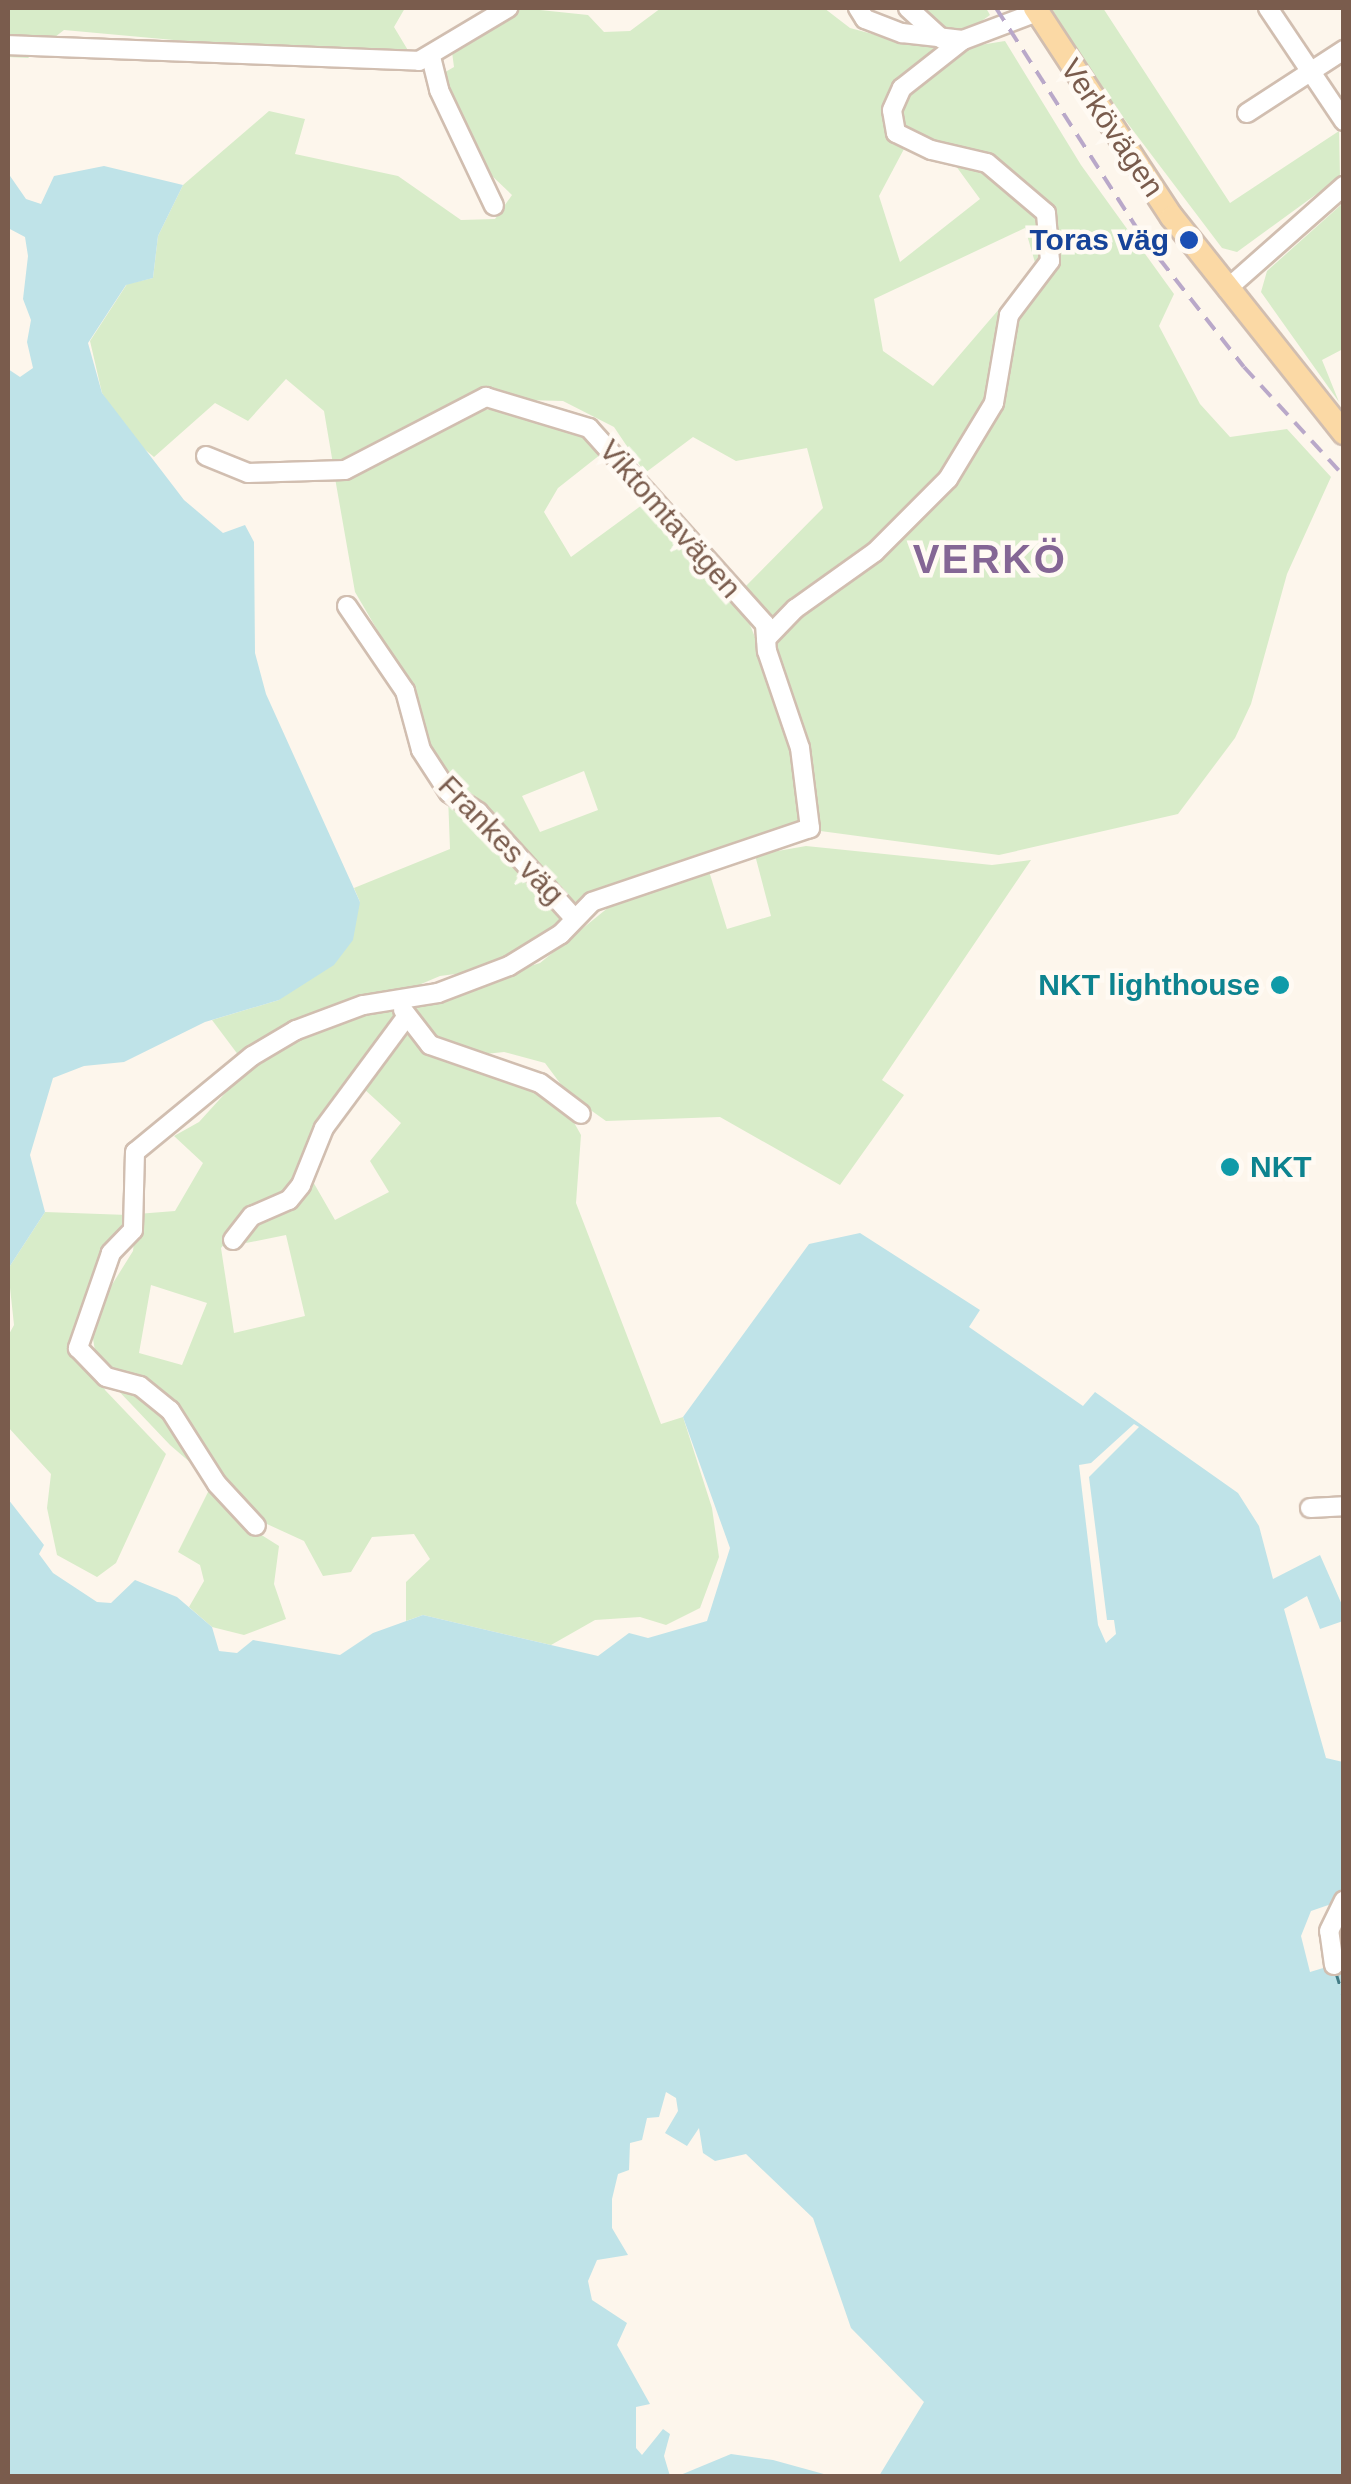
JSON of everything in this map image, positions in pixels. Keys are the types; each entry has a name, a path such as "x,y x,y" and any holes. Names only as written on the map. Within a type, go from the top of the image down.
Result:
{"main road":[{"name":"Verkövägen","path":"1036,10 1117,138 1227,289 1344,433"}],"street":[{"path":"8,44 397,63 431,58 508,8"},
{"path":"858,8 878,26 962,40"},
{"path":"908,8 942,39"},
{"path":"1268,8 1344,121"},
{"path":"766,640 795,609 874,552 948,479 994,403 1010,315 1050,261 1046,214 987,164 930,150 896,133 892,110 902,88 962,40 1036,10"},
{"path":"1247,113 1344,50"},
{"path":"431,58 438,90 494,206"},
{"path":"1227,289 1344,186"},
{"name":"Viktomtavägen","path":"206,456 248,473 344,470 421,435 472,400 544,412 588,428 609,444 765,624 766,640 800,748 810,828 632,885 574,918"},
{"name":"Frankes väg","path":"347,606 405,691 420,750 449,794 478,812 574,918"},
{"path":"256,1526 216,1484 170,1410 140,1386 106,1377 84,1360 81,1329 111,1253 133,1230 132,1162 144,1142 185,1116 252,1056 296,1030 353,1008 402,1008 509,966 561,934 574,918"},
{"path":"402,1008 430,1045 540,1082 581,1114"},
{"path":"233,1240 252,1216 288,1200 301,1185 324,1128 402,1008"},
{"path":"1310,1508 1344,1506"},
{"path":"1334,1965 1329,1931 1344,1900"},
{"path":"1329,1931 1344,1917"}],"green space":[{"path":"8,8 405,8 394,27 409,52 283,50 64,30 28,58 8,57"},
{"path":"521,8 588,15 604,32 630,31 661,8 824,8 850,28 891,39 955,49 1005,41 1081,165 1174,294 1159,326 1200,404 1230,437 1287,429 1331,477 1287,574 1251,704 1235,738 1178,814 999,855 813,830 770,662 742,590 823,508 807,448 736,461 693,437 645,473 614,427 563,401 488,399 334,470 324,411 286,379 248,421 215,403 154,457 131,438 102,393 90,341 127,284 153,278 158,236 183,185 269,111 305,119 295,154 398,176 461,220 495,219 512,195 490,174 440,75 454,67 452,52 470,35","holes":["904,149 953,162 980,199 900,262 879,196","1025,228 1036,266 933,386 883,351 874,299"]},
{"path":"926,8 986,8 990,15 968,31 946,31 918,13"},
{"path":"1051,8 1103,8 1230,203 1339,131 1340,177 1237,252 1222,248 1107,96"},
{"path":"1343,203 1343,349 1322,360 1339,402 1261,292 1267,271"},
{"path":"557,409 606,431 615,443 558,488 544,512 571,557 653,497 745,612 793,734 800,837 721,849 580,906 448,785 426,744 410,686 355,592 335,478 479,410","holes":["584,771 598,810 540,832 522,796"]},
{"path":"448,796 476,814 566,924 501,968 440,976 242,1060 212,1020 279,1000 360,902 354,888 450,849"},
{"path":"806,846 992,865 1031,860 882,1080 904,1095 840,1185 720,1117 606,1121 568,1094 545,1063 504,1052 476,1055 436,1041 406,1004 540,963 620,898 708,868 727,929 771,916 755,855"},
{"path":"395,1004 401,1016 322,1118 296,1181 283,1196 251,1210 221,1248 234,1333 305,1316 286,1235 246,1243 251,1221 289,1204 308,1173 335,1220 389,1192 370,1161 401,1123 363,1088 407,1024 427,1046 458,1062 538,1086 562,1101 581,1135 576,1203 661,1424 683,1417 712,1508 719,1557 700,1608 666,1625 640,1617 595,1620 551,1645 423,1615 406,1621 406,1582 430,1559 414,1534 372,1537 351,1572 323,1576 304,1541 256,1519 170,1445 112,1384 95,1351 90,1320 133,1251 137,1214 175,1211 203,1163 174,1136 199,1122 259,1056","holes":["151,1285 207,1303 182,1365 139,1353"]},
{"path":"45,1212 128,1215 125,1250 81,1323 105,1390 166,1454 116,1563 97,1577 57,1555 47,1508 51,1474 8,1427 8,1336 14,1325 8,1269"},
{"path":"210,1488 249,1527 279,1546 274,1584 286,1619 244,1635 212,1627 189,1607 204,1581 200,1565 178,1552"}],"water":[{"path":"104,166 183,185 158,236 153,278 126,285 88,343 102,393 184,500 223,533 245,525 254,542 255,653 266,694 360,902 353,940 334,965 279,1000 205,1022 124,1062 84,1066 53,1078 30,1155 45,1212 8,1269 8,369 20,377 33,368 27,342 31,320 23,299 28,256 25,237 8,228 8,173 26,199 41,204 54,176"},
{"path":"860,1233 980,1310 969,1327 1083,1406 1095,1392 1238,1493 1259,1526 1273,1579 1320,1555 1343,1607 1343,1621 1320,1629 1307,1596 1284,1609 1326,1758 1343,1762 1343,1900 1311,1911 1301,1936 1310,1972 1343,1962 1343,2476 879,2476 924,2402 851,2328 813,2218 746,2154 715,2161 703,2153 699,2128 687,2146 665,2133 678,2111 676,2098 666,2092 659,2117 647,2118 642,2140 630,2143 629,2170 618,2174 612,2199 612,2228 628,2255 597,2260 588,2281 592,2300 627,2323 617,2345 650,2404 636,2407 636,2448 642,2455 663,2429 670,2434 664,2456 670,2476 8,2476 8,1499 44,1545 39,1554 53,1573 97,1602 111,1603 135,1580 177,1597 212,1627 219,1651 237,1653 253,1640 340,1655 373,1633 423,1615 598,1656 629,1633 648,1638 707,1621 730,1548 683,1417 809,1244"},
{"path":"731,2454 773,2460 831,2476 678,2476"}],"pier":[{"path":"1134,1424 1139,1427 1089,1477 1107,1620 1114,1620 1116,1634 1106,1643 1098,1625 1079,1465 1091,1463"}],"ferry route":[{"path":"1336,1972 1344,1998"}],"railway":[{"path":"996,8 1144,239 1244,367 1344,476"}],"place":[{"name":"Toras väg","path":"1189,240"},
{"name":"NKT lighthouse","path":"1280,985"},
{"name":"NKT","path":"1230,1167"}],"district":[{"name":"VERKÖ","path":"990,559"}]}
